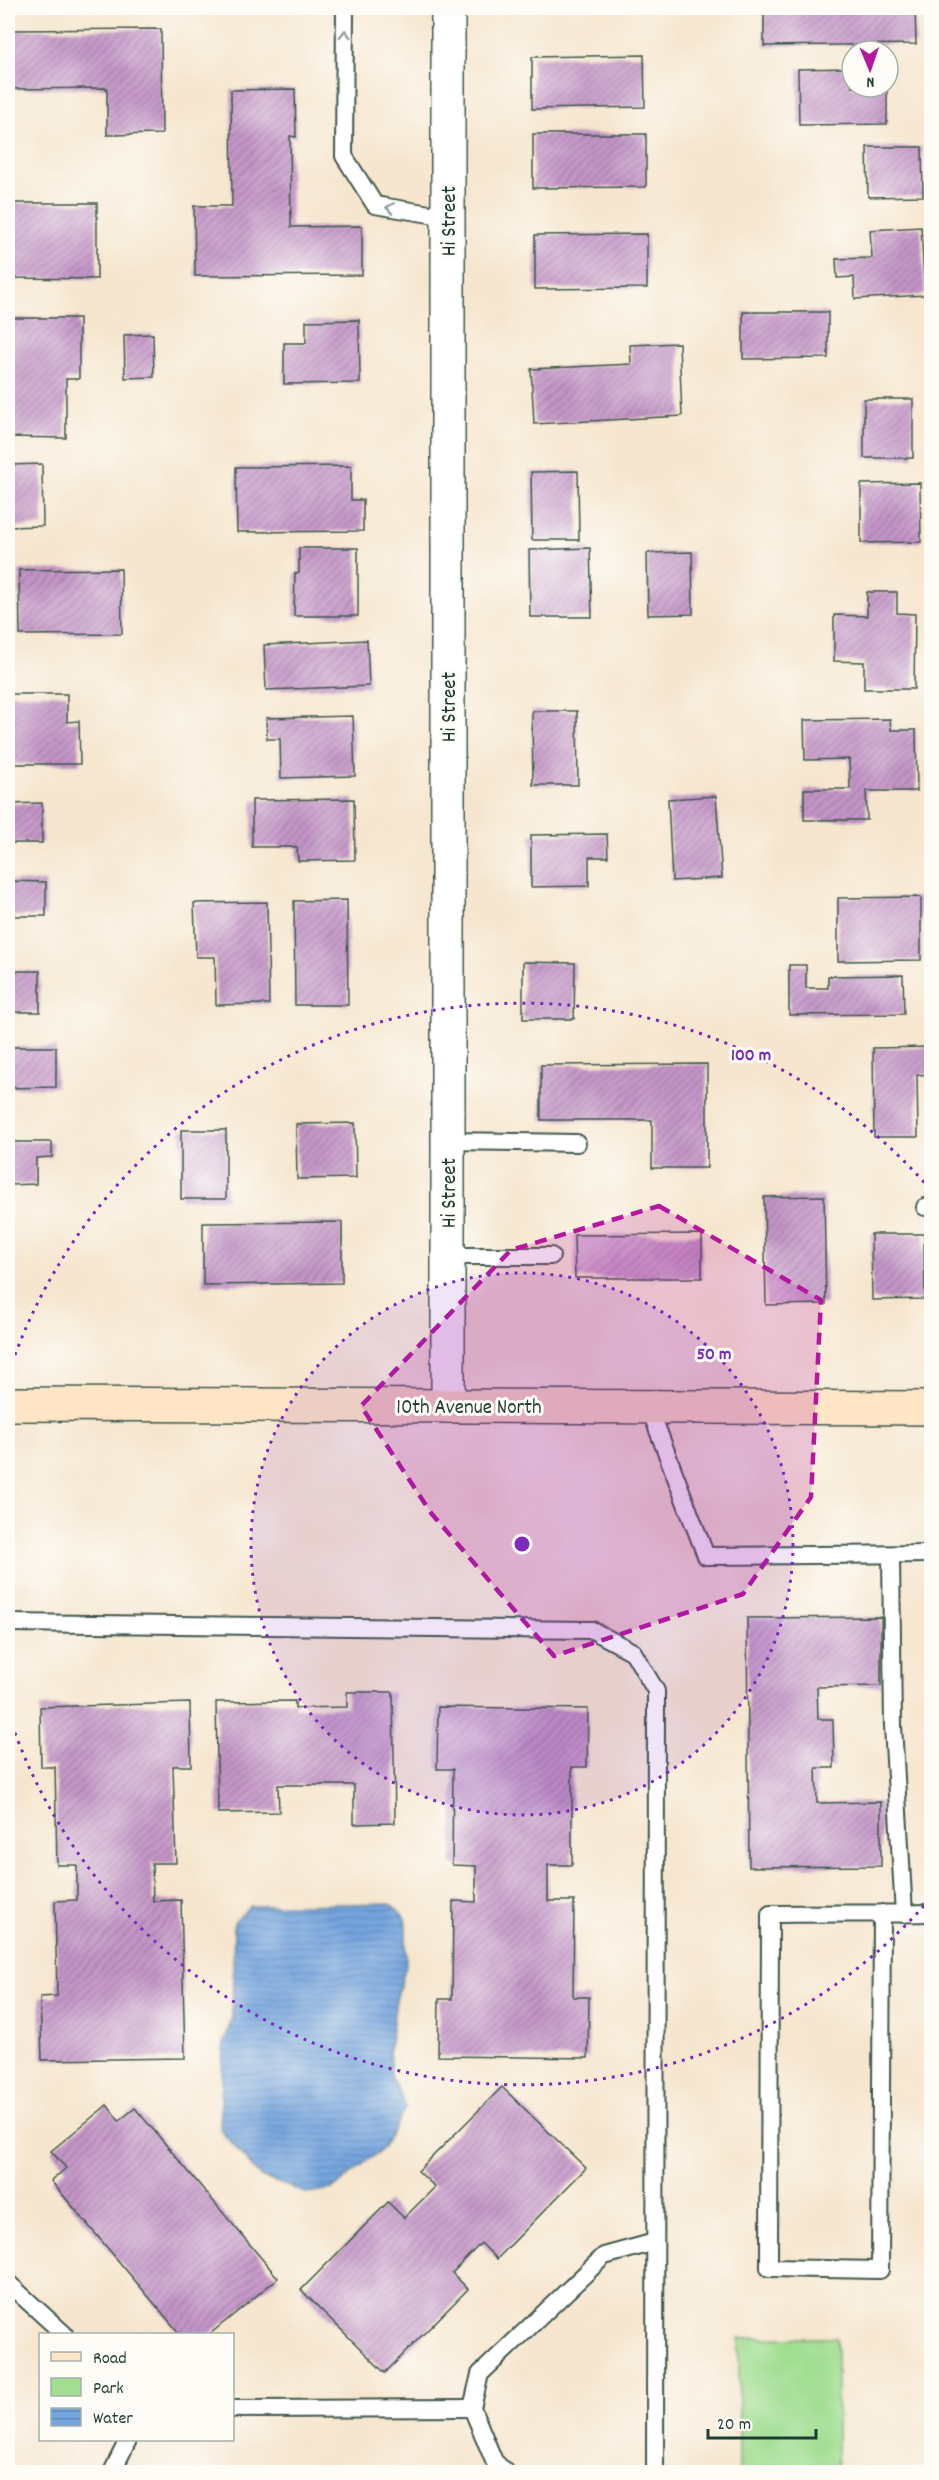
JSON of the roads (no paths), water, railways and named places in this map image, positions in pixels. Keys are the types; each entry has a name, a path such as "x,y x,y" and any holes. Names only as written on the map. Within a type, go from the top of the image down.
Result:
{"street":[{"name":"Hi Street","path":"448,8 448,1406"},
{"name":"10th Avenue North","path":"8,1404 932,1408"}],"lane":[{"path":"345,8 344,156 375,205 448,217"},
{"path":"448,1141 577,1143"},
{"path":"448,1256 551,1256"},
{"path":"649,1407 706,1556 932,1554"},
{"path":"891,1555 893,1726 904,1914"},
{"path":"8,1623 592,1630 633,1652 656,1691 655,2472"},
{"path":"882,1913 880,2270 769,2268 770,1914 882,1913 904,1914 932,1913"},
{"path":"505,2472 494,2461 472,2408 480,2374 604,2256 655,2241"},
{"path":"8,2283 63,2333"},
{"path":"234,2409 472,2408"},
{"path":"112,2472 127,2441"}],"water":[{"path":"390,1903 406,1918 406,1965 396,2000 389,2050 391,2076 406,2107 384,2147 333,2189 306,2193 261,2177 220,2130 223,2048 232,2017 234,1922 250,1906"}]}
